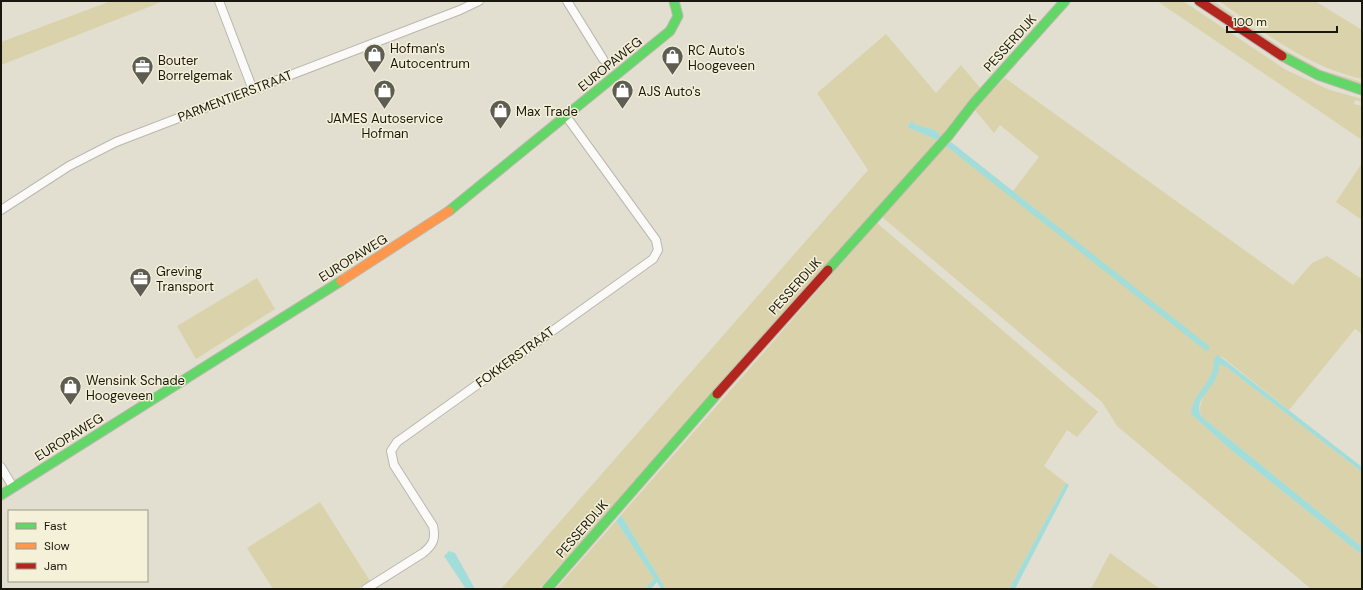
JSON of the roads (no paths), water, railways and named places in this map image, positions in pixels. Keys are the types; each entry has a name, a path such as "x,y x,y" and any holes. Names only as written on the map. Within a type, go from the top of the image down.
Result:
{"main road":[{"name":"EUROPAWEG","path":"1,495 443,216 670,31 678,16 674,1"},
{"name":"PESSERDIJK","path":"547,589 738,370 949,135 973,104 1065,1"},
{"path":"1199,1 1296,65 1344,86 1362,90"}],"street":[{"path":"219,1 253,90"},
{"name":"PARMENTIERSTRAAT","path":"1,210 87,155 143,131 460,10 479,1"},
{"path":"567,1 603,59"},
{"name":"FOKKERSTRAAT","path":"366,589 423,553 431,546 435,537 433,526 394,465 391,451 397,442 653,259 658,250 656,240 566,116"},
{"path":"1,467 13,487"}],"water":[{"path":"912,121 914,124 935,130 941,136 937,140 907,127"},
{"path":"951,142 1209,346 1209,349 1206,351 946,146"},
{"path":"1218,355 1362,467 1362,472 1226,367 1219,364 1215,379 1200,403 1199,409 1201,416 1362,547 1362,555 1231,450 1191,414 1196,399 1211,374 1214,358"},
{"path":"1066,483 1069,485 1015,589 1009,589"},
{"path":"621,515 666,589 661,589 657,582 651,589 645,589 654,579 616,521"},
{"path":"449,551 455,553 475,589 466,589 444,556"}],"place":[{"name":"Hofman's Autocentrum","path":"374,74"},
{"name":"RC Auto's Hoogeveen","path":"673,76"},
{"name":"Bouter Borrelgemak","path":"143,86"},
{"name":"JAMES Autoservice Hofman","path":"385,110"},
{"name":"AJS Auto's","path":"622,110"},
{"name":"Max Trade","path":"500,130"},
{"name":"Greving Transport","path":"140,298"},
{"name":"Wensink Schade Hoogeveen","path":"70,406"}]}
